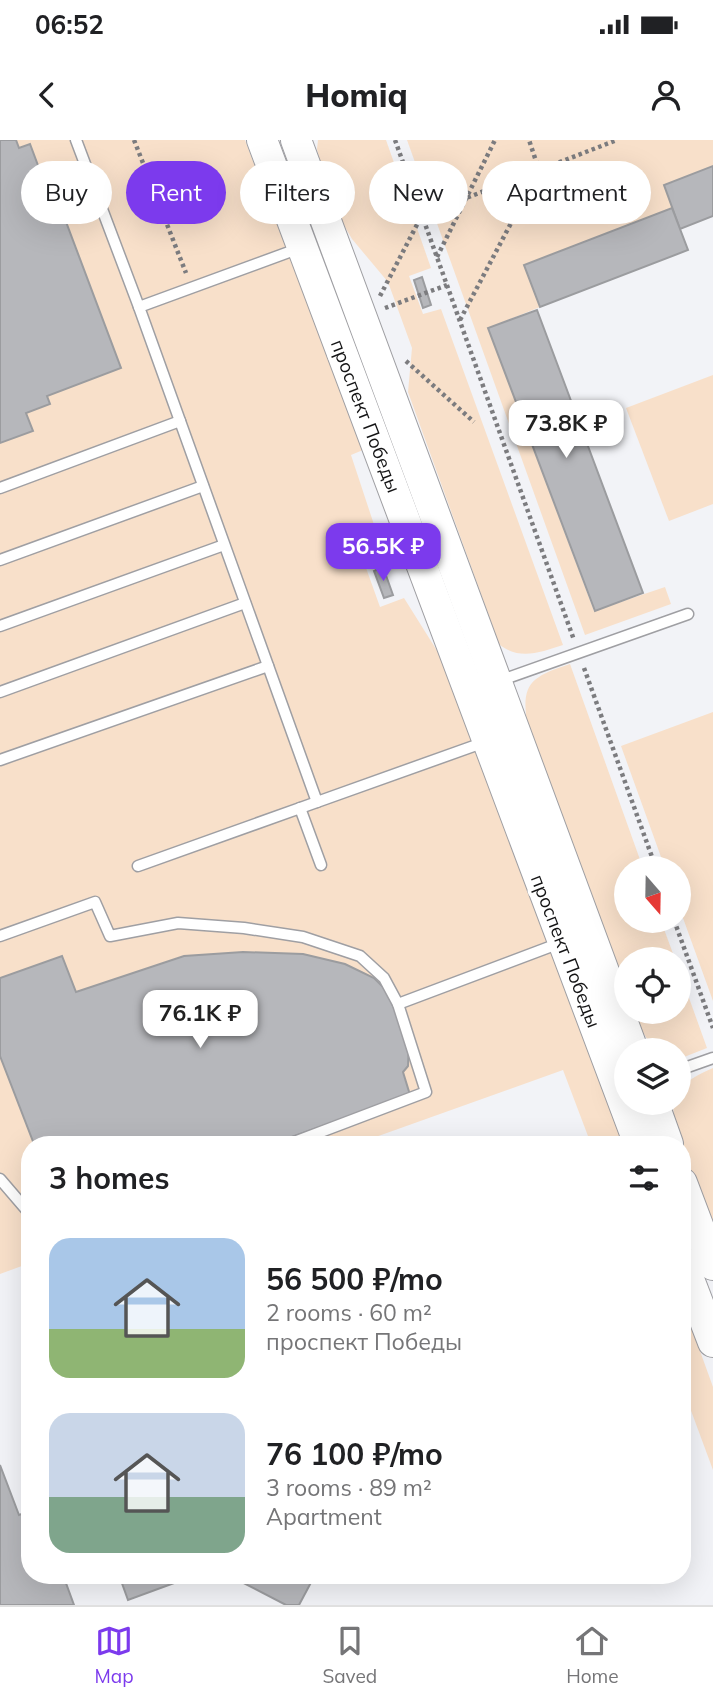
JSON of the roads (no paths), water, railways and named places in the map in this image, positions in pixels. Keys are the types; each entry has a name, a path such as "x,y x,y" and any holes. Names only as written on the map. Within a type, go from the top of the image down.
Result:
{"main road":[{"name":"проспект Победы","path":"262,140 563,942 614,1068"},
{"name":"проспект Победы","path":"296,140 629,1038"},
{"path":"469,692 497,681"},
{"name":"проспект Победы","path":"630,1115 637,1136"},
{"path":"658,1115 665,1136"},
{"path":"691,1207 713,1265"},
{"path":"691,1285 713,1342"}],"lane":[{"path":"76,140 317,802"},
{"path":"139,307 303,247"},
{"path":"0,488 180,422"},
{"path":"0,560 203,486"},
{"path":"0,626 224,545"},
{"path":"0,692 245,603"},
{"path":"497,681 688,614"},
{"path":"0,760 268,666"},
{"path":"138,866 488,741"},
{"path":"300,808 321,865"},
{"path":"0,936 95,902 110,936 178,923 244,928 303,937 360,956 384,978 398,1004 426,1092 310,1136"},
{"path":"398,1004 563,942"},
{"path":"691,1066 713,1058"},
{"path":"0,1179 21,1204"}]}
